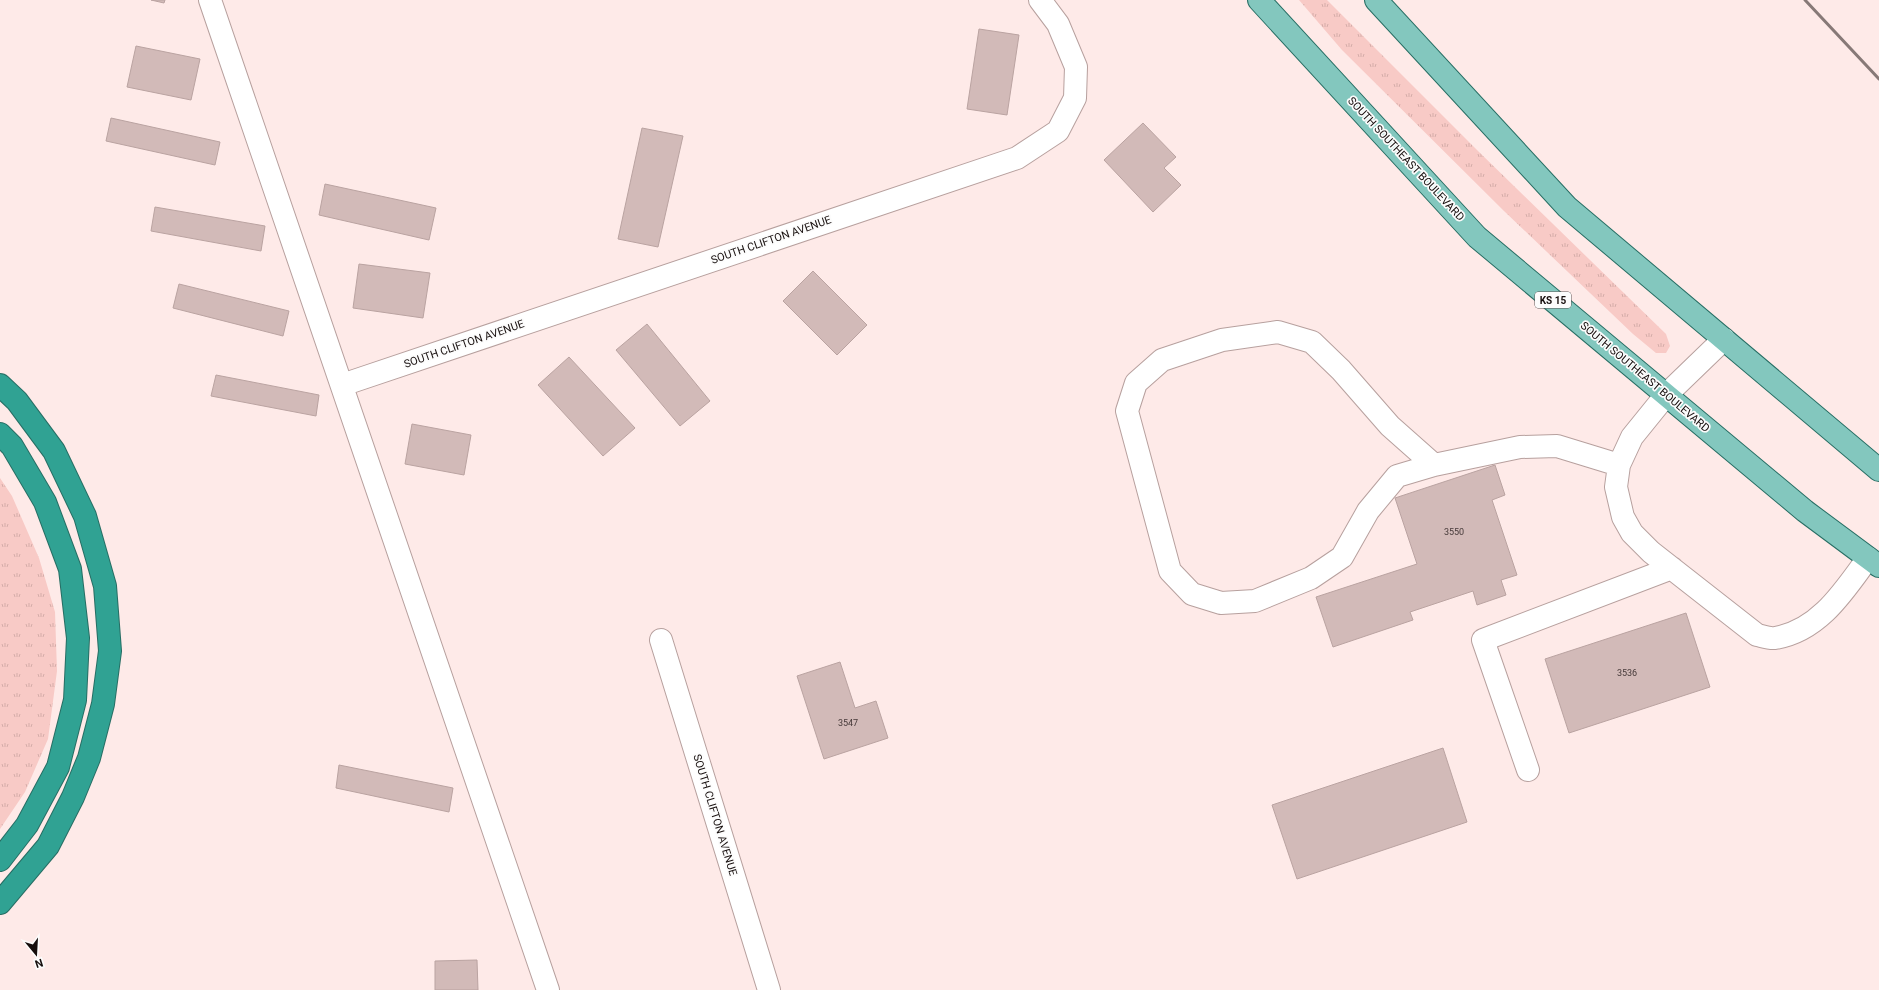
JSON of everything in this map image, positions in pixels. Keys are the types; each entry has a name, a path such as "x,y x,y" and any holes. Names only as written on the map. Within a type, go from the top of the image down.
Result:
{"highway":[{"path":"0,385 17,401 54,452 85,516 105,586 110,651 103,704 89,758 73,797 48,846 0,903"},
{"path":"0,434 12,446 45,502 70,569 78,638 75,700 58,767 27,825 0,860"}],"main road":[{"name":"SOUTH SOUTHEAST BOULEVARD","path":"1259,0 1477,237 1805,511 1874,562"},
{"path":"1376,0 1567,207 1879,470"}],"street":[{"path":"210,0 548,990"},
{"name":"SOUTH CLIFTON AVENUE","path":"342,385 1017,158 1058,131 1075,98 1076,68 1058,24 1040,0"},
{"path":"1434,465 1390,426 1341,370 1312,342 1278,332 1222,340 1162,360 1136,383 1127,411 1170,571 1192,594 1221,603 1255,601 1317,574 1342,557 1368,511 1397,476 1434,465 1520,447 1557,446 1619,465"},
{"path":"1724,339 1666,394 1632,437 1619,465 1616,487 1623,517 1632,533 1652,552 1757,635 1774,639 1803,629 1825,613 1874,562"},
{"path":"1528,770 1483,640 1672,568"},
{"name":"SOUTH CLIFTON AVENUE","path":"661,640 769,990"}],"green space":[{"path":"1299,0 1327,0 1478,151 1666,334 1670,346 1666,353 1656,353 1633,334 1504,211 1342,50"},
{"path":"0,478 12,496 39,558 55,612 57,671 48,739 25,792 0,829"}],"building":[{"path":"151,0 165,0 164,3"},
{"path":"979,29 1019,35 1007,115 967,109"},
{"path":"136,46 200,59 191,100 127,87"},
{"path":"111,118 220,142 215,165 106,141"},
{"path":"1143,123 1176,157 1164,168 1181,185 1153,212 1104,160"},
{"path":"642,128 683,136 658,247 618,239"},
{"path":"325,184 436,208 429,240 319,215"},
{"path":"155,207 265,226 261,251 151,231"},
{"path":"359,264 430,273 423,318 353,308"},
{"path":"813,271 867,325 837,355 783,301"},
{"path":"179,284 289,311 283,336 173,308"},
{"path":"647,324 710,401 680,426 616,350"},
{"path":"569,357 635,428 603,456 538,385"},
{"path":"216,375 319,395 316,416 211,396"},
{"path":"412,424 471,435 464,475 405,464"},
{"path":"1495,465 1505,495 1492,500 1517,575 1501,580 1506,595 1477,605 1473,591 1410,612 1413,620 1333,647 1316,597 1417,564 1395,498"},
{"path":"1686,613 1710,687 1569,733 1545,659"},
{"path":"840,662 855,708 876,701 888,738 824,759 797,676"},
{"path":"1443,748 1467,822 1297,879 1272,805"},
{"path":"339,765 453,788 449,812 336,788"},
{"path":"477,960 478,990 435,990 435,961"}],"railway":[{"path":"1805,0 1879,79"}]}
